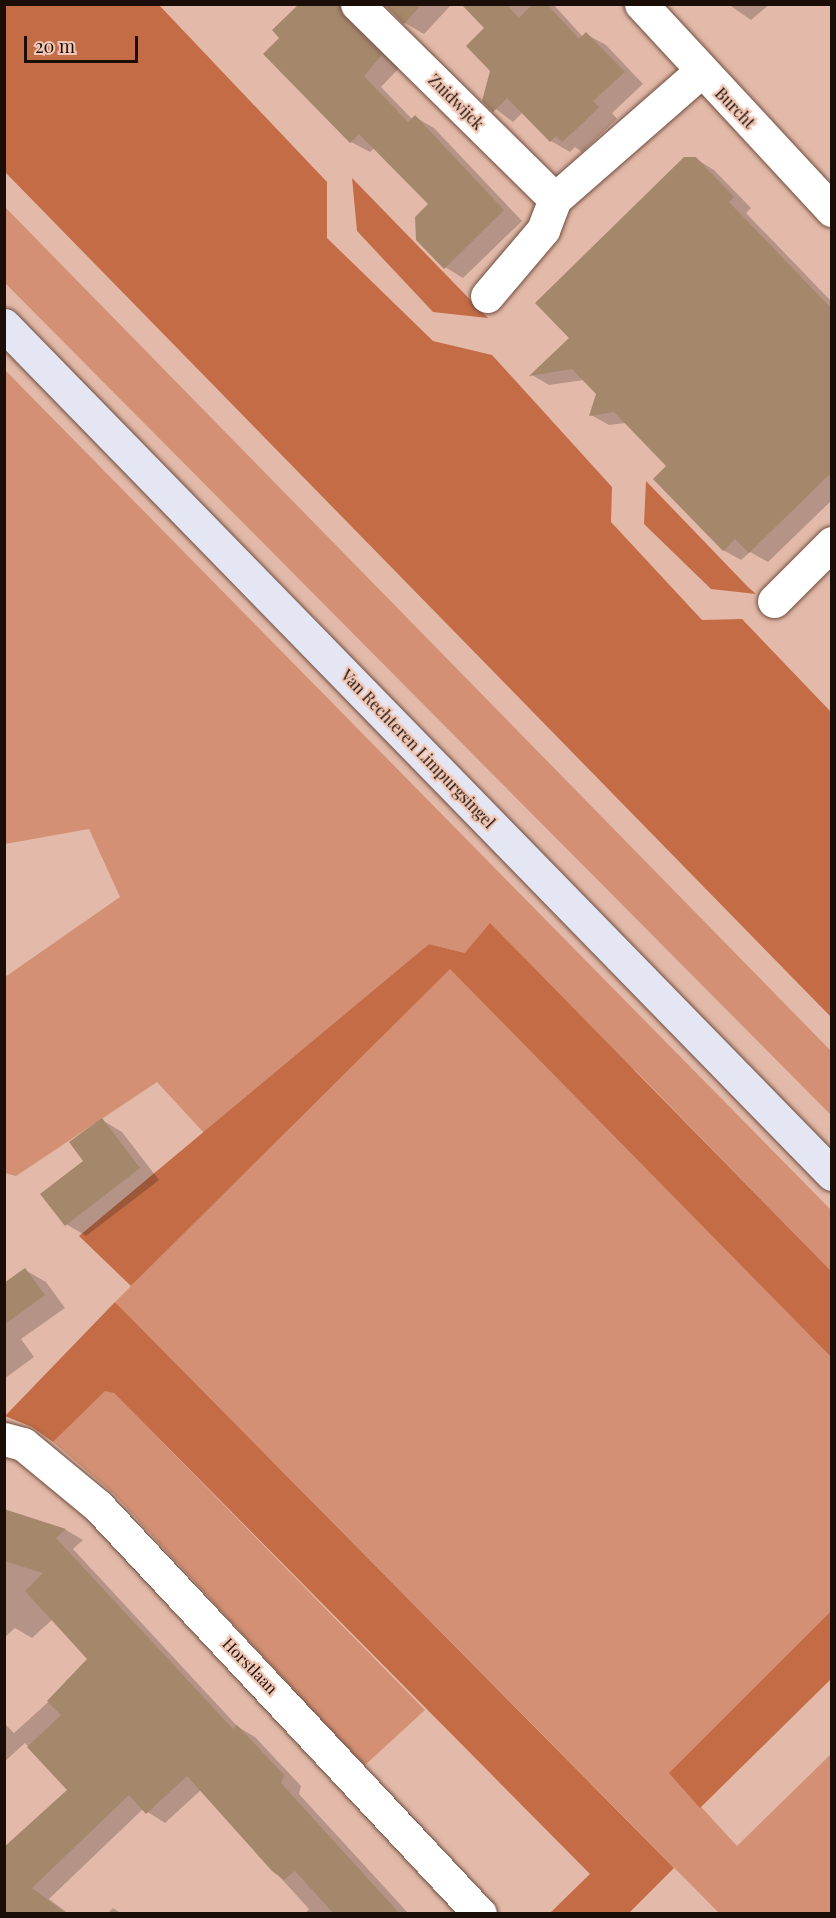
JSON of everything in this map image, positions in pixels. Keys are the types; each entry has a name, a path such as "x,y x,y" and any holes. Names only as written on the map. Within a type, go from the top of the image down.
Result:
{"main road":[{"name":"Van Rechteren Limpurgsingel","path":"4,325 831,1174"}],"street":[{"name":"Zuidwijck","path":"357,4 555,199"},
{"name":"Burcht","path":"641,4 700,72 831,210"},
{"path":"486,296 543,230 555,199 700,72"},
{"path":"774,602 831,543"},
{"name":"Horstlaan","path":"4,1439 23,1444 98,1506 480,1914"}],"shaded area":[{"path":"4,5 159,5 327,182 327,238 433,341 492,355 612,487 611,522 702,620 742,619 831,712 831,1017 5,172"},
{"path":"352,178 488,318 433,312 357,231"},
{"path":"5,207 831,1051 831,1115 5,283"},
{"path":"4,369 831,1210 831,1271 636,1071 465,953 429,944 204,1133 157,1082 16,1176 5,1173 5,977 120,897 89,829 5,844"},
{"path":"646,481 756,594 711,589 644,524"},
{"path":"490,923 831,1271 831,1357 450,969 131,1286 79,1236 429,944 465,953"},
{"path":"450,968 831,1357 831,1611 670,1773 737,1846 831,1754 831,1913 719,1913 115,1302"},
{"path":"115,1302 674,1868 629,1913 550,1913 590,1874 114,1393 105,1391 53,1442 32,1427 5,1416"},
{"path":"105,1390 114,1393 425,1710 364,1766 114,1494 53,1442"},
{"path":"831,1611 831,1679 700,1808 669,1773"}],"building":[{"path":"299,4 339,4 344,17 382,55 364,76 408,122 415,115 504,210 444,269 416,240 415,217 428,204 359,134 350,143 263,54 279,38 272,30"},
{"path":"384,4 422,4 404,24"},
{"path":"461,4 506,4 519,18 533,4 547,4 579,39 586,32 625,72 593,101 599,107 583,123 562,142 556,136 550,142 507,98 493,112 482,101 490,71 466,46 484,28"},
{"path":"684,157 696,157 734,197 729,202 831,308 831,473 749,553 735,539 723,551 653,479 666,466 614,412 589,416 596,394 572,369 529,376 569,338 535,303"},
{"path":"102,1118 140,1168 65,1226 40,1194 83,1161 69,1142"},
{"path":"25,1268 45,1295 4,1325 4,1283"},
{"path":"4,1509 66,1529 56,1538 233,1729 237,1725 284,1775 281,1783 400,1914 334,1914 295,1871 284,1880 272,1871 187,1776 146,1814 129,1795 32,1888 67,1914 4,1914 4,1847 67,1790 27,1747 61,1715 47,1701 87,1659 25,1591 43,1573 4,1561"}]}
